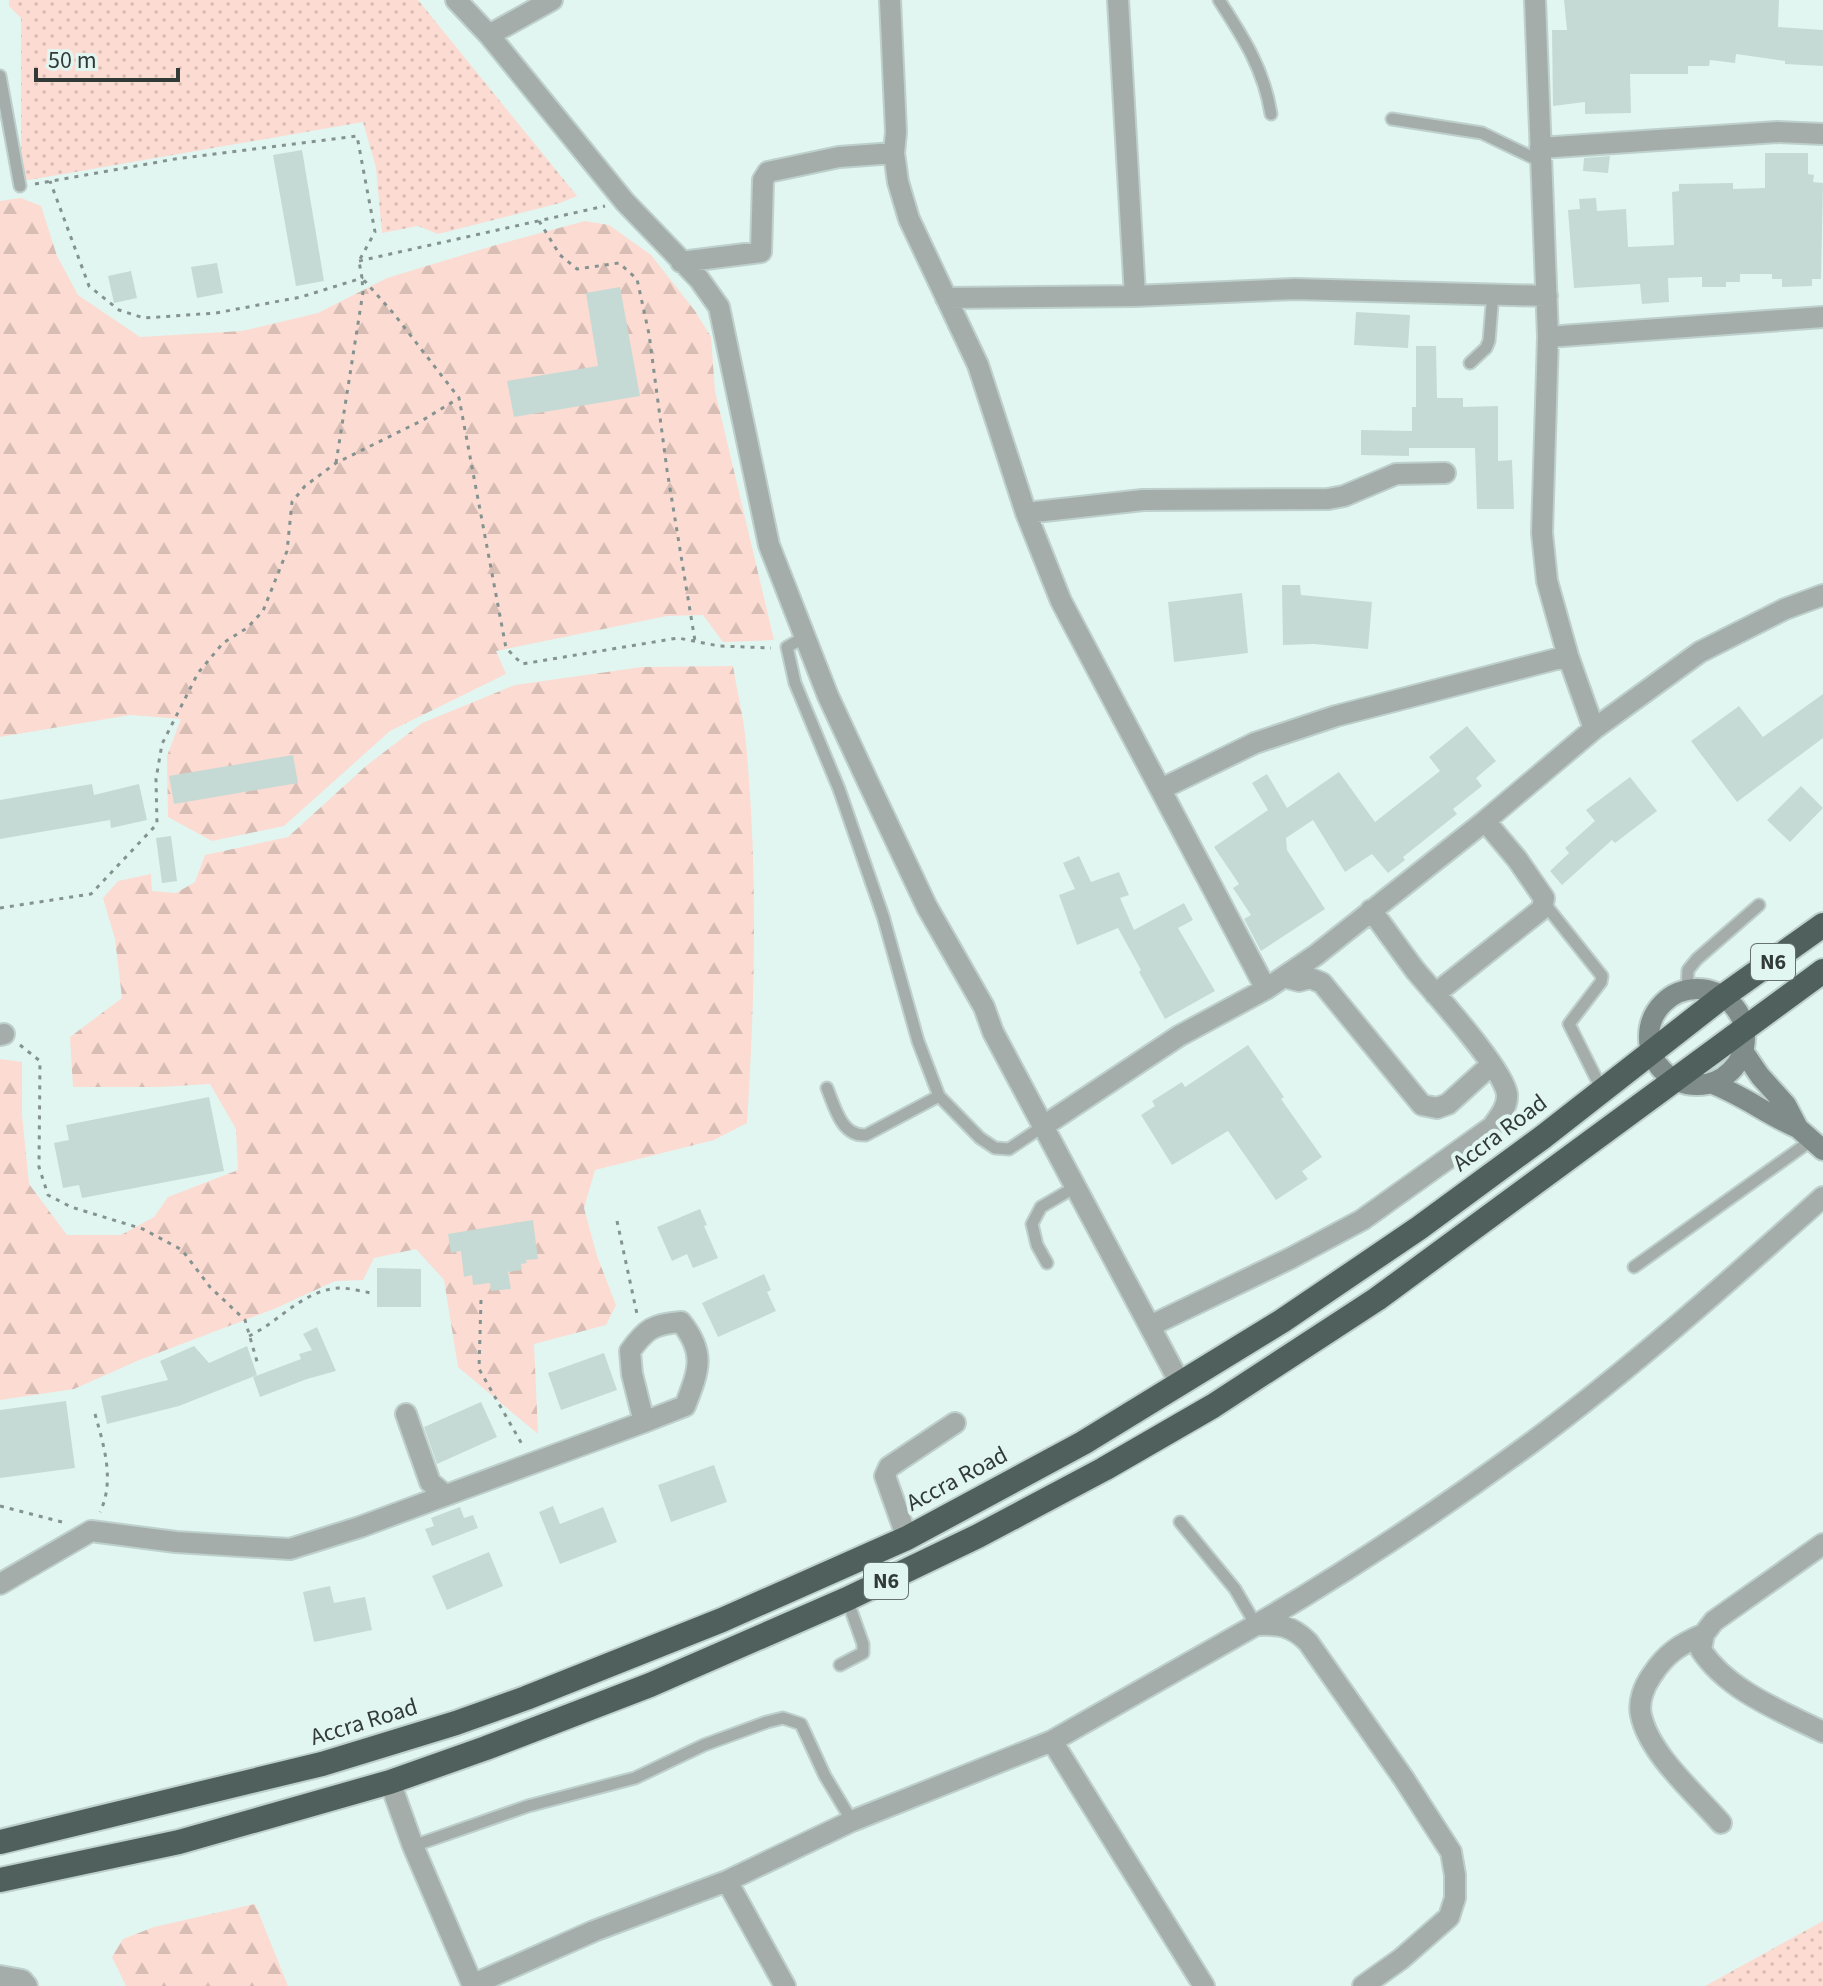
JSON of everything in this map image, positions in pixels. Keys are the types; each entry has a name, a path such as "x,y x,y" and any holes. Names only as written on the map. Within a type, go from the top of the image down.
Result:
{"highway":[{"name":"Accra Road","path":"0,1842 322,1764 456,1723 707,1626 907,1538 1083,1443 1282,1321 1419,1228 1543,1137 1722,997 1823,925"},
{"name":"N6","path":"0,1880 179,1842 390,1782 650,1685 847,1599 978,1536 1213,1406 1377,1299 1676,1080 1744,1041 1823,971"}],"street":[{"path":"456,0 489,35 625,202 699,279 719,307 769,545 796,642 828,696 910,873 984,1007 993,1032 1181,1385"},
{"path":"489,35 552,0"},
{"path":"890,0 896,132 894,153 898,182 909,219 978,365 1026,513 1061,601 1266,989"},
{"path":"1118,0 1135,296"},
{"path":"1535,0 1548,337 1542,533 1547,581 1568,656 1594,729"},
{"path":"1540,154 1777,132 1823,134"},
{"path":"681,262 757,255 761,252 763,180 768,172 839,157 894,153"},
{"path":"946,298 1135,296 1295,289 1547,296"},
{"path":"1548,337 1823,317"},
{"path":"1026,513 1143,500 1328,499 1344,496 1396,474 1445,473"},
{"path":"1045,1125 1179,1036 1266,989 1316,955 1485,821 1594,729 1700,652 1785,609 1823,595"},
{"path":"1161,789 1255,743 1336,716 1568,656"},
{"path":"1435,994 1542,909 1544,903 1544,898 1517,859 1485,821"},
{"path":"1150,1326 1362,1220 1492,1127 1505,1108 1508,1098 1505,1087 1491,1065 1371,910"},
{"path":"1284,977 1299,981 1310,978 1322,983 1422,1105 1437,1108 1448,1104 1491,1065"},
{"path":"1744,1041 1730,1071 1710,1083 1698,1085 1676,1080 1664,1072 1650,1052 1649,1033 1661,1005 1673,995 1687,990 1703,990 1722,997 1740,1016 1744,1041 1760,1076 1811,1139"},
{"path":"1710,1083 1738,1094 1811,1139"},
{"path":"390,1782 413,1846 472,1986 594,1931 727,1881 852,1821 1052,1741 1256,1625 1376,1550 1532,1442 1688,1317 1823,1197"},
{"path":"0,1584 91,1531 176,1542 290,1549 360,1527 644,1422 685,1406 699,1370 696,1340 681,1322 660,1324 643,1333 630,1351 632,1374 644,1422"},
{"path":"406,1414 430,1482 445,1495"},
{"path":"907,1538 885,1476 889,1467 955,1423"},
{"path":"1823,1544 1714,1621 1704,1634 1701,1650 1711,1665 1752,1696 1823,1732"},
{"path":"1256,1625 1277,1624 1295,1629 1308,1642 1451,1852 1455,1898 1449,1917 1401,1959 1363,1986"},
{"path":"1704,1634 1683,1643 1663,1659 1645,1687 1640,1713 1657,1749 1721,1823"},
{"path":"1052,1741 1204,1986"},
{"path":"727,1881 785,1986"},
{"path":"0,1976 22,1980 27,1986"}],"lane":[{"path":"1219,0 1244,39 1266,85 1271,114"},
{"path":"0,76 20,186"},
{"path":"1392,119 1482,133 1524,155 1540,154"},
{"path":"1470,363 1489,341 1493,293"},
{"path":"796,642 795,683 839,789 879,902 918,1041 939,1096 980,1138 995,1148 1009,1149 1045,1125"},
{"path":"1544,903 1602,976 1601,982 1569,1024 1602,1090"},
{"path":"1687,990 1688,970 1697,959 1759,905"},
{"path":"827,1088 847,1130 856,1136 866,1135 939,1096"},
{"path":"1634,1267 1811,1139"},
{"path":"1047,1263 1037,1245 1032,1224 1041,1207 1077,1186"},
{"path":"1180,1522 1235,1589 1256,1625"},
{"path":"840,1665 863,1653 863,1644 847,1599"},
{"path":"413,1846 528,1806 635,1778 704,1745 783,1718 801,1724 825,1776 852,1821"}],"path":[{"path":"20,186 175,159 357,136 375,232 359,261 363,292 336,463"},
{"path":"50,181 89,286 119,310 144,318 244,308 301,297 362,278"},
{"path":"359,261 625,202"},
{"path":"539,221 560,255 577,269 619,263 637,279 649,334 667,470 696,642"},
{"path":"362,278 459,398 506,648 522,664 678,638 755,649 796,642"},
{"path":"0,908 91,894 157,824 156,779 162,744 198,673 223,643 247,628 263,611 287,551 292,502 305,486 336,463 423,420 459,398"},
{"path":"2,1034 40,1061 39,1167 48,1195 71,1207 143,1229 182,1250 210,1287 245,1320 258,1365"},
{"path":"617,1221 643,1333"},
{"path":"249,1336 266,1328 295,1304 320,1294 339,1288 371,1293"},
{"path":"481,1300 479,1369 533,1463"},
{"path":"0,1506 28,1511 91,1531 106,1499 107,1456 95,1414"}],"green space":[{"path":"9,0 418,0 577,196 438,234 418,226 382,233 376,168 363,122 29,180 21,178 21,18 9,6"},
{"path":"21,198 41,206 57,256 78,295 140,337 242,331 318,313 387,278 496,245 585,221 609,225 651,255 695,311 711,337 715,391 774,640 723,642 703,615 667,616 496,651 506,674 390,731 284,826 212,841 168,817 167,756 181,719 130,715 0,737 0,201"},
{"path":"733,666 745,734 754,886 747,1123 714,1140 595,1170 584,1208 597,1256 616,1305 606,1325 534,1344 538,1434 458,1367 444,1280 416,1249 374,1258 363,1280 335,1281 274,1309 137,1361 74,1389 0,1400 0,1059 22,1062 22,1115 29,1184 67,1235 121,1235 154,1217 168,1197 238,1170 236,1129 210,1084 73,1087 70,1037 122,998 115,939 103,898 118,881 151,874 152,891 176,893 195,882 205,855 288,837 366,766 422,723 515,685 642,667"},
{"path":"255,1904 288,1986 126,1986 112,1957 123,1939 154,1927"},
{"path":"1823,1921 1823,1986 1705,1986"}],"building":[{"path":"1564,0 1779,0 1778,27 1823,30 1823,66 1785,64 1785,61 1736,54 1735,63 1710,60 1709,66 1688,66 1688,74 1630,74 1631,113 1585,114 1585,102 1553,106 1552,30 1567,30"},
{"path":"302,150 324,281 296,286 273,155"},
{"path":"1765,153 1808,153 1808,174 1814,175 1813,182 1823,183 1821,279 1812,279 1812,286 1782,287 1782,279 1772,279 1772,274 1740,274 1740,282 1726,282 1726,287 1702,287 1702,277 1668,278 1669,302 1642,304 1640,284 1574,288 1568,210 1580,209 1579,199 1596,198 1597,211 1626,209 1628,247 1674,245 1672,192 1679,191 1679,184 1733,183 1733,189 1765,188"},
{"path":"1610,156 1608,173 1583,171 1584,158"},
{"path":"217,263 223,293 197,298 191,267"},
{"path":"131,271 137,298 114,303 108,276"},
{"path":"620,287 640,396 514,417 507,381 598,366 586,293"},
{"path":"1356,312 1410,315 1408,348 1354,345"},
{"path":"1416,346 1436,346 1437,398 1463,398 1463,407 1498,406 1498,461 1512,460 1514,509 1477,509 1475,448 1409,448 1409,456 1361,455 1361,430 1412,431 1412,407 1416,407"},
{"path":"1282,585 1300,585 1301,595 1372,602 1368,649 1314,644 1283,645"},
{"path":"1242,593 1248,653 1174,662 1168,602"},
{"path":"1823,694 1823,738 1737,802 1691,741 1739,706 1763,737"},
{"path":"1467,726 1496,761 1476,778 1482,786 1453,809 1457,814 1403,857 1405,860 1388,873 1372,854 1345,872 1313,820 1286,838 1287,850 1325,909 1261,951 1244,919 1251,915 1233,888 1239,884 1214,847 1268,810 1252,783 1267,774 1287,808 1339,772 1375,822 1440,771 1429,757"},
{"path":"293,755 298,783 174,804 169,776"},
{"path":"1630,777 1657,811 1615,843 1612,840 1562,885 1550,871 1569,853 1565,848 1595,821 1586,810"},
{"path":"92,784 94,795 139,784 147,820 111,828 110,820 0,839 0,800"},
{"path":"1801,786 1823,808 1790,842 1767,820"},
{"path":"171,836 177,881 162,883 156,838"},
{"path":"1079,856 1091,882 1119,872 1129,895 1120,898 1134,930 1184,903 1193,920 1178,928 1215,991 1165,1019 1118,928 1077,945 1059,895 1075,889 1063,863"},
{"path":"1248,1045 1322,1157 1302,1171 1308,1179 1276,1200 1228,1131 1172,1165 1141,1115 1155,1106 1152,1101 1182,1082 1185,1087"},
{"path":"209,1097 224,1171 82,1198 79,1185 63,1188 54,1143 69,1140 66,1125"},
{"path":"700,1209 718,1258 693,1268 687,1254 672,1261 657,1227"},
{"path":"533,1220 538,1259 526,1260 527,1263 521,1264 522,1270 508,1272 511,1289 491,1291 490,1283 473,1285 472,1275 464,1277 461,1251 451,1253 448,1234"},
{"path":"377,1268 421,1269 421,1307 377,1307"},
{"path":"764,1274 771,1290 767,1292 776,1311 718,1337 702,1303"},
{"path":"317,1327 336,1371 260,1397 253,1377 301,1359 299,1354 312,1350 303,1334"},
{"path":"194,1346 209,1363 247,1346 257,1375 179,1406 107,1424 101,1396 168,1380 160,1361"},
{"path":"604,1353 617,1390 561,1410 548,1373"},
{"path":"66,1401 75,1468 0,1478 0,1410"},
{"path":"481,1402 497,1437 437,1464 424,1427"},
{"path":"714,1465 727,1502 671,1522 658,1485"},
{"path":"553,1506 560,1524 603,1507 617,1542 560,1564 539,1512"},
{"path":"460,1507 464,1518 473,1515 478,1528 432,1546 425,1529 434,1526 431,1518"},
{"path":"489,1552 503,1586 447,1610 432,1576"},
{"path":"330,1586 334,1603 365,1597 372,1630 314,1642 303,1592"}]}
